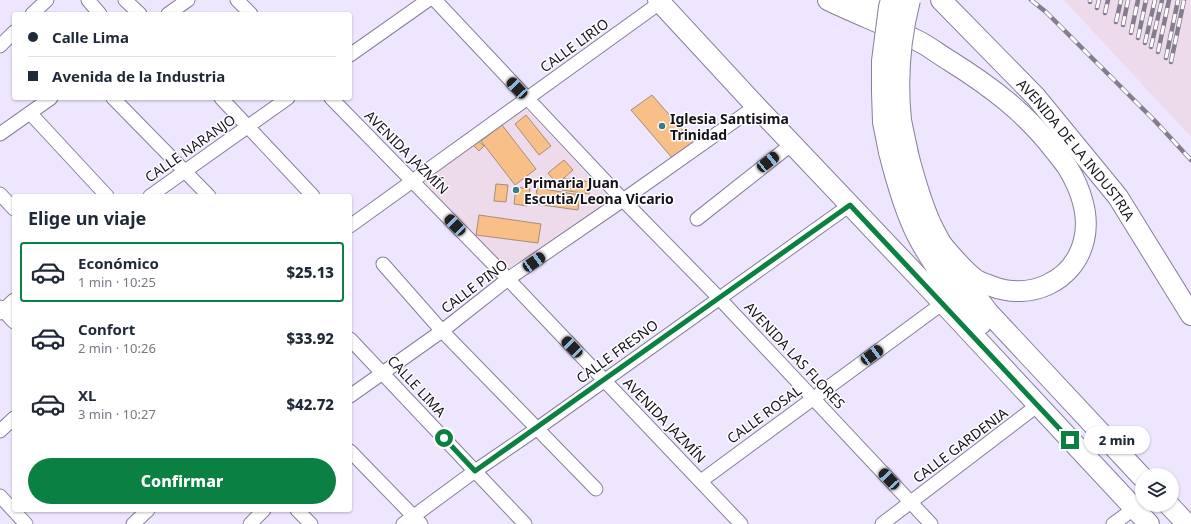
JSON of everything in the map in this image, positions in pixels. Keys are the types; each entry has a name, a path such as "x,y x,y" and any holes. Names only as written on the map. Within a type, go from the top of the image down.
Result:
{"highway":[{"path":"828,0 922,43 990,88 1039,131 1067,167 1082,197 1085,238 1081,251 1075,263 1054,282 1041,288 1024,292 999,289 987,285 975,279 943,246"},
{"path":"850,10 864,10 874,4 876,0"},
{"path":"891,0 882,69 883,122 898,153 917,186 931,223 943,246 972,292 988,312 1135,470"},
{"path":"910,0 905,20 901,52 900,91 902,121 896,180 917,235 934,265 956,295 1024,375 1031,387 1038,405"},
{"name":"AVENIDA DE LA INDUSTRIA","path":"941,0 1036,97 1118,197 1191,315"},
{"path":"660,1 756,106 1135,508"},
{"path":"1138,512 1149,524"},
{"path":"1176,512 1187,524"}],"street":[{"path":"34,12 47,0"},
{"path":"88,0 98,12"},
{"path":"125,0 138,12"},
{"path":"171,12 188,0"},
{"path":"238,0 249,12"},
{"path":"352,54 428,0"},
{"name":"AVENIDA LAS FLORES","path":"435,0 623,200 719,298 931,524"},
{"name":"CALLE LIRIO","path":"352,225 660,1"},
{"path":"0,46 12,34"},
{"path":"0,134 48,100"},
{"path":"115,100 207,194"},
{"path":"223,100 311,194"},
{"name":"CALLE NARANJO","path":"153,194 285,100"},
{"name":"AVENIDA JAZMÍN","path":"333,100 508,279 742,524"},
{"name":"CALLE PINO","path":"352,394 442,331 508,279 756,106"},
{"path":"30,113 105,194"},
{"path":"697,219 792,144"},
{"path":"0,194 12,207"},
{"name":"CALLE FRESNO","path":"413,521 475,471 538,428 850,205"},
{"path":"382,264 442,331 596,489"},
{"path":"12,302 1,310 12,320"},
{"name":"CALLE ROSAL","path":"701,481 943,303"},
{"name":"CALLE LIMA","path":"352,342 525,524"},
{"name":"CALLE GARDENIA","path":"882,524 1038,405"},
{"path":"0,431 12,420"},
{"path":"352,453 413,521"},
{"path":"0,496 12,509"},
{"path":"1113,524 1135,508"},
{"path":"133,524 146,512"},
{"path":"250,524 262,512"},
{"path":"299,512 311,524"}],"shaded area":[{"path":"1064,0 1191,0 1191,137"},
{"name":"Primaria Juan Escutia/Leona Vicario","path":"523,106 610,199 509,273 423,180"}],"building":[{"name":"Iglesia Santisima Trinidad","path":"652,95 694,143 673,159 631,110"},
{"path":"526,115 551,146 539,155 515,124"},
{"path":"502,125 536,169 515,185 481,141"},
{"path":"477,140 484,146 479,151 473,145"},
{"path":"564,160 573,170 557,184 548,173"},
{"path":"564,178 591,182 589,194 562,190"},
{"path":"496,184 508,185 506,202 494,201"},
{"path":"516,187 530,189 527,206 514,204"},
{"path":"537,188 580,195 578,210 535,204"},
{"path":"479,215 541,224 538,243 476,235"}],"railway":[{"path":"1031,0 1046,12 1155,121 1191,160"},
{"path":"1097,8 1099,0"},
{"path":"1105,13 1108,0"},
{"path":"1116,22 1121,0"},
{"path":"1123,25 1128,0"},
{"path":"1131,33 1138,0"},
{"path":"1138,38 1146,0"},
{"path":"1145,43 1155,0"},
{"path":"1151,47 1162,0"},
{"path":"1158,52 1169,0"},
{"path":"1166,58 1178,0"},
{"path":"1171,62 1184,0"}],"place":[{"name":"Iglesia Santisima Trinidad","path":"662,126"},
{"name":"Primaria Juan Escutia/Leona Vicario","path":"516,190"}],"route":[{"path":"444,438 475,471 549,420 850,205 1070,440"}]}
